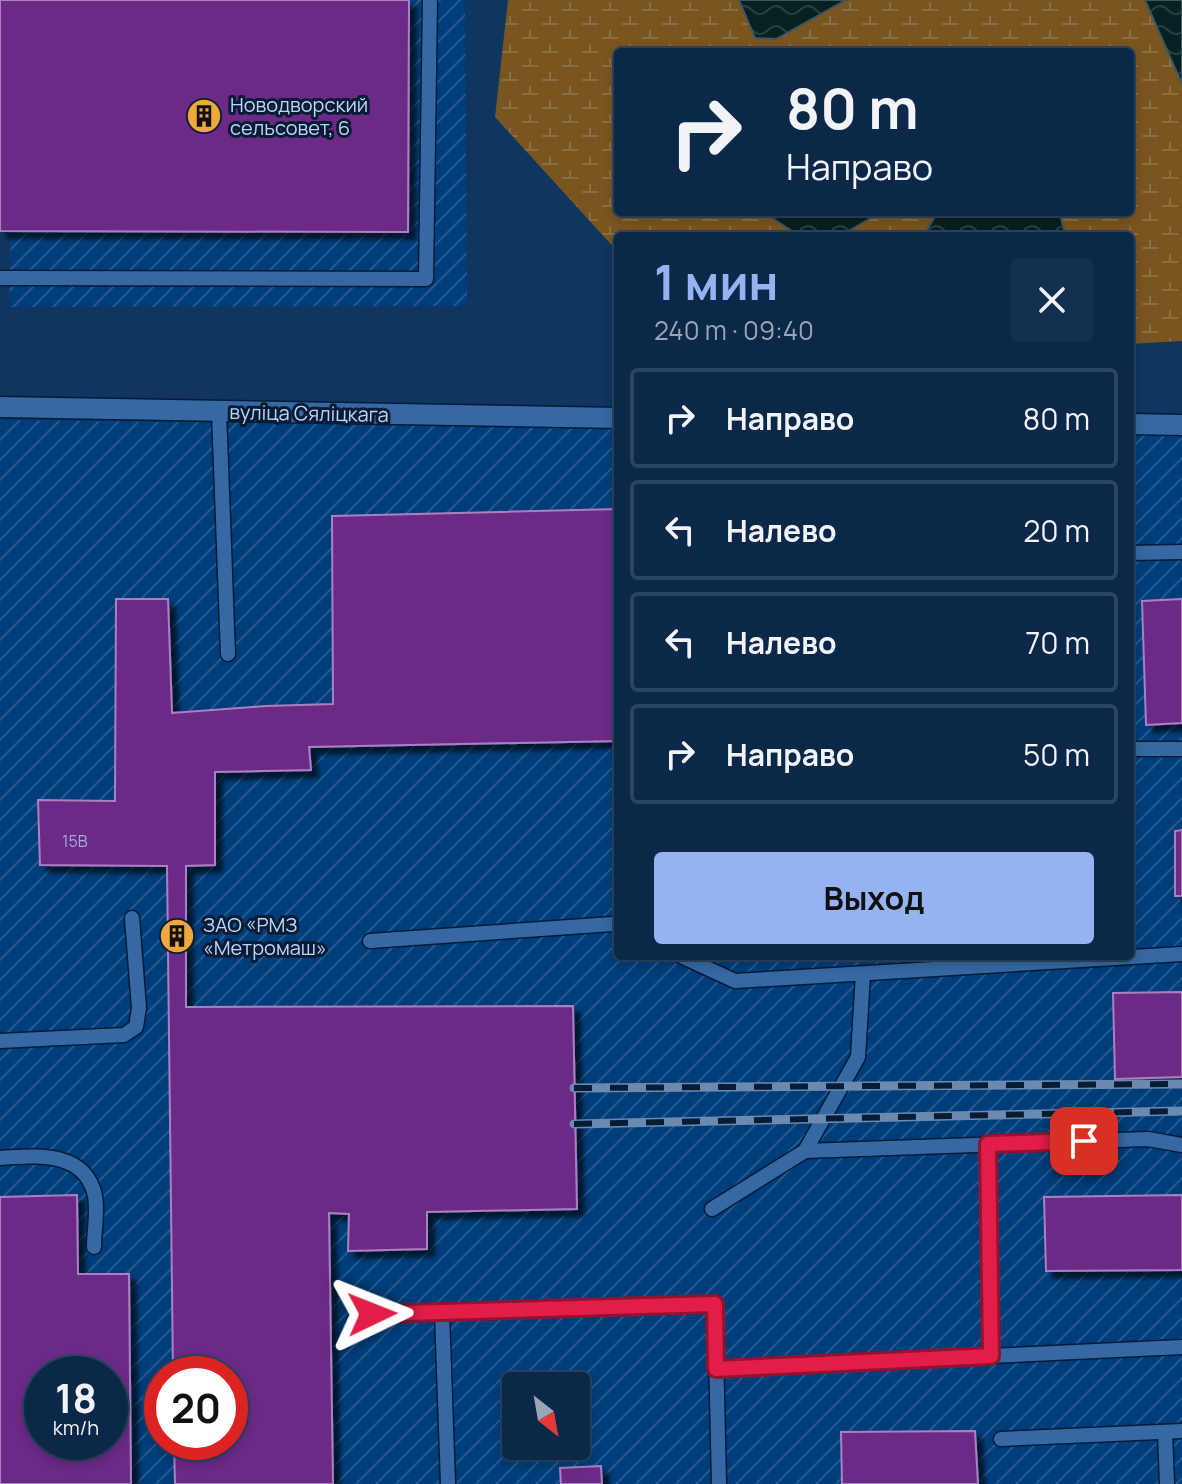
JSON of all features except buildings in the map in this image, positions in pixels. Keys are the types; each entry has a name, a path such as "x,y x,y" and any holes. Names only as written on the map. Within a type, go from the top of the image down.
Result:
{"street":[{"name":"вуліца Сяліцкага","path":"0,407 614,418"},
{"path":"1134,424 1182,425"}],"lane":[{"path":"0,278 426,279 430,0"},
{"path":"219,412 228,654"},
{"path":"1134,553 1182,552"},
{"path":"1134,749 1182,749"},
{"path":"0,1041 124,1035 136,1027 139,1008 132,918"},
{"path":"370,941 614,925"},
{"path":"1134,957 1182,954"},
{"path":"690,960 735,981 1086,960"},
{"path":"712,1209 805,1151 858,1057 863,974"},
{"path":"805,1151 1148,1139 1182,1145"},
{"path":"988,1144 991,1356"},
{"path":"0,1158 49,1156 70,1161 87,1178 95,1197 94,1247"},
{"path":"372,1314 715,1304 719,1484"},
{"path":"442,1312 448,1484"},
{"path":"716,1369 1182,1347"},
{"path":"1001,1439 1182,1431"},
{"path":"1165,1432 1167,1484"}],"shaded area":[{"name":"Новодворский сельсовет, 6","path":"0,0 465,0 467,306 9,307 11,232 0,231"},
{"path":"0,420 614,427 614,960 1134,960 1134,433 1182,434 1182,1484 0,1484"}],"green space":[{"path":"508,0 1182,0 1182,341 1134,344 1134,232 614,232 614,248 495,117"}],"water":[{"path":"739,0 846,0 776,39 755,38"},
{"path":"1145,0 1182,0 1182,84"},
{"path":"769,216 874,216 847,232 792,231"},
{"path":"936,216 1060,216 1065,232 926,232"}],"railway":[{"path":"574,1088 1182,1084"},
{"path":"574,1124 1182,1111"}],"place":[{"name":"Новодворский сельсовет, 6","path":"204,116"},
{"name":"ЗАО «РМЗ «Метромаш»","path":"177,936"}],"route":[{"path":"372,1314 715,1304 716,1369 991,1356 988,1144 1084,1141"}]}
